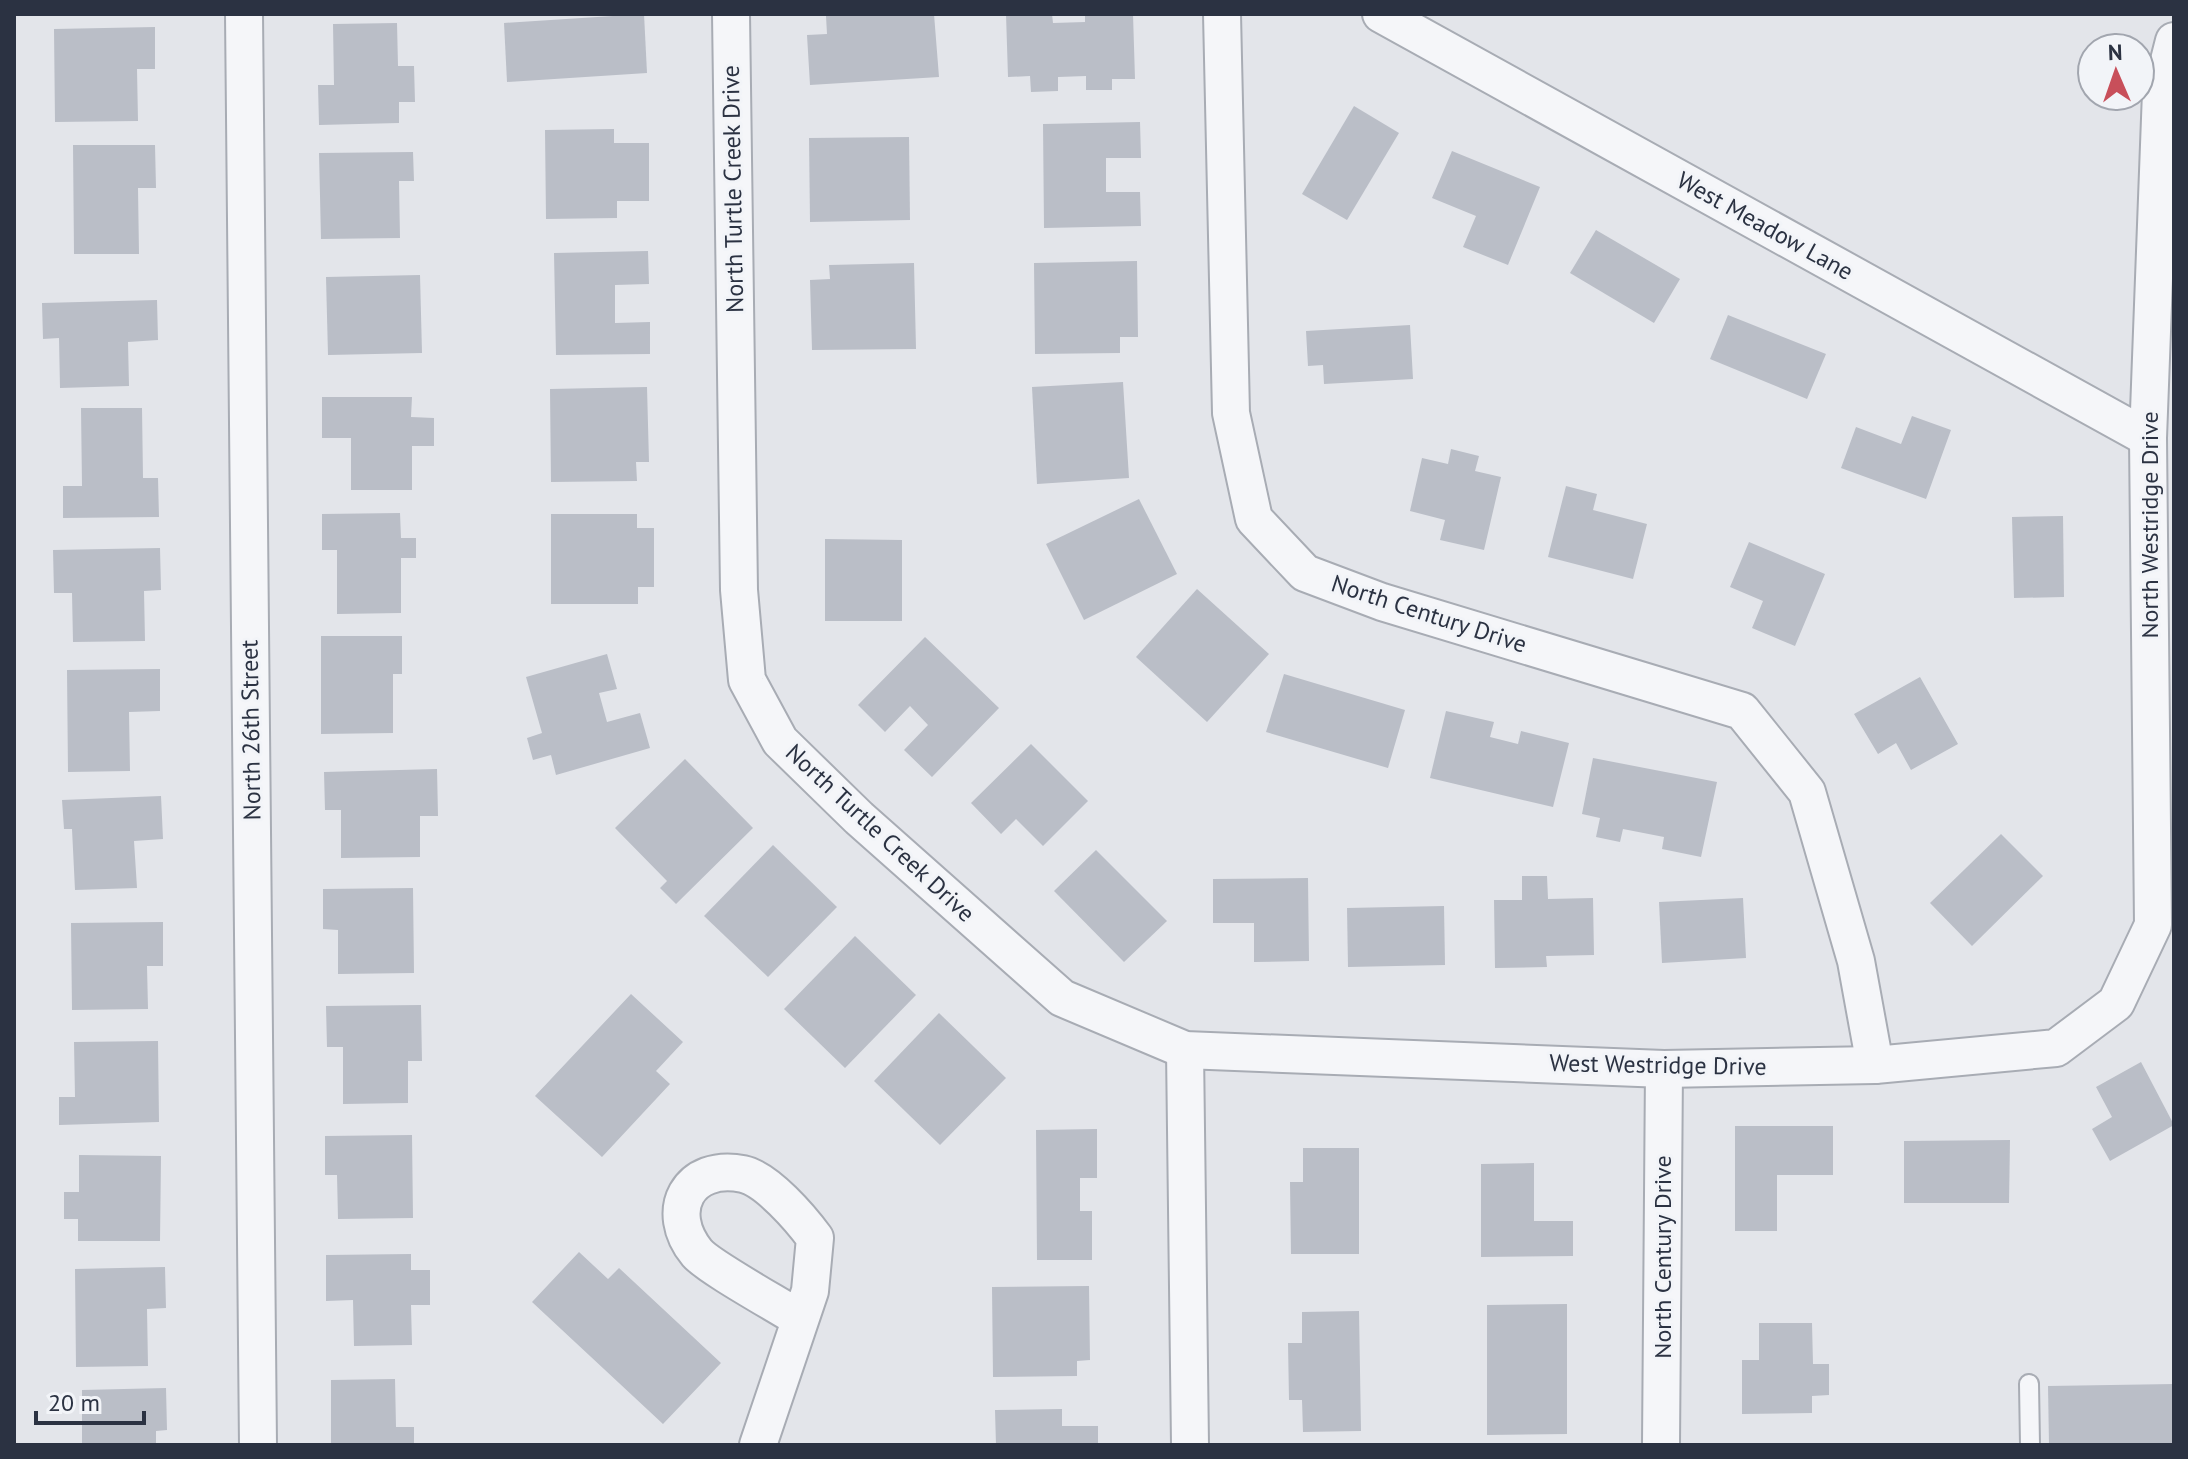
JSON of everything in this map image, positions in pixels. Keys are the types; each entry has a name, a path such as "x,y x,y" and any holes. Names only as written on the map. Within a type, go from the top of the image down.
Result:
{"street":[{"name":"North 26th Street","path":"244,14 258,1445"},
{"name":"North Turtle Creek Drive","path":"731,14 739,590 747,680 780,741 859,818 1062,998 1185,1050"},
{"name":"North Century Drive","path":"1222,14 1231,413 1254,519 1305,573 1382,602 1742,711 1807,792 1856,961 1875,1065"},
{"name":"West Meadow Lane","path":"1381,14 2148,438"},
{"name":"North Westridge Drive","path":"2116,1003 2153,925 2148,438 2161,92 2174,41"},
{"name":"West Westridge Drive","path":"1185,1050 1664,1069 1875,1065 2056,1048 2116,1003"},
{"path":"1185,1050 1190,1445"},
{"name":"North Century Drive","path":"1661,1445 1664,1069"},
{"path":"758,1445 800,1319"}],"lane":[{"path":"2029,1384 2030,1445"}],"building":[{"path":"644,14 647,73 507,82 504,23"},
{"path":"934,14 939,77 810,85 807,35 827,34 826,16"},
{"path":"1006,14 1052,14 1053,23 1085,22 1085,14 1133,14 1135,79 1112,79 1112,90 1086,90 1086,76 1058,77 1058,91 1031,92 1030,76 1008,77"},
{"path":"397,23 398,66 414,66 415,102 399,102 399,123 319,125 318,85 334,85 333,24"},
{"path":"155,27 155,69 137,69 138,121 55,122 54,29"},
{"path":"1354,106 1399,133 1347,220 1302,194"},
{"path":"1140,122 1141,158 1106,158 1106,192 1140,192 1141,226 1044,228 1043,124"},
{"path":"614,129 614,143 649,143 649,201 617,201 617,218 546,219 545,130"},
{"path":"909,137 910,220 810,222 809,138"},
{"path":"73,145 155,145 156,188 138,188 139,254 74,254"},
{"path":"1452,151 1540,187 1508,265 1463,247 1476,216 1432,198"},
{"path":"413,152 414,181 399,181 400,238 321,239 319,153"},
{"path":"1596,230 1680,279 1654,323 1570,273"},
{"path":"648,251 649,284 615,285 615,323 650,322 650,354 556,355 554,253"},
{"path":"1137,261 1138,337 1120,337 1120,353 1035,354 1034,263"},
{"path":"914,263 916,349 812,350 810,280 830,279 829,265"},
{"path":"420,275 422,353 328,355 326,277"},
{"path":"157,300 158,340 128,342 129,386 60,388 59,338 43,339 42,303"},
{"path":"1728,315 1826,354 1807,399 1710,359"},
{"path":"1410,325 1413,379 1324,384 1323,365 1308,366 1306,331"},
{"path":"1123,382 1129,478 1037,484 1032,387"},
{"path":"647,387 649,462 636,462 637,481 551,482 550,389"},
{"path":"322,397 412,397 411,417 434,418 434,446 412,446 412,490 351,490 351,438 322,438"},
{"path":"81,408 142,408 143,478 158,478 159,517 63,518 63,486 82,486"},
{"path":"1912,416 1951,430 1926,499 1841,468 1856,427 1901,444"},
{"path":"1451,449 1479,456 1475,471 1501,477 1484,550 1440,540 1445,520 1410,511 1422,458 1448,464"},
{"path":"1566,486 1597,494 1593,510 1647,524 1633,579 1548,557"},
{"path":"1139,499 1177,574 1084,620 1046,544"},
{"path":"400,513 401,538 416,538 416,558 401,558 401,613 337,614 337,550 322,550 322,514"},
{"path":"551,514 637,514 637,528 654,528 654,587 638,587 638,604 551,604"},
{"path":"2063,516 2064,597 2014,598 2012,517"},
{"path":"825,539 902,540 902,621 825,621"},
{"path":"1749,542 1825,574 1795,646 1752,628 1763,601 1730,587"},
{"path":"160,548 161,590 144,591 145,641 73,642 72,593 54,593 53,550"},
{"path":"1197,589 1269,654 1207,722 1136,657"},
{"path":"321,636 402,636 402,674 393,674 393,733 321,734"},
{"path":"925,637 999,708 932,777 904,750 928,725 910,706 885,732 858,705"},
{"path":"607,654 617,689 599,693 607,722 640,713 650,748 556,775 551,755 533,760 527,738 542,733 526,677"},
{"path":"160,669 160,711 129,712 130,771 68,772 67,670"},
{"path":"1284,674 1405,710 1388,768 1266,732"},
{"path":"1920,677 1958,744 1911,770 1896,743 1878,754 1854,714"},
{"path":"1446,711 1494,722 1490,737 1518,744 1521,731 1569,743 1553,807 1430,778"},
{"path":"1031,744 1088,801 1043,846 1016,819 1001,834 971,803"},
{"path":"1593,758 1717,782 1701,857 1662,849 1664,837 1623,829 1620,842 1596,837 1600,818 1582,814"},
{"path":"685,759 753,828 676,904 660,888 667,881 615,828"},
{"path":"437,769 438,816 420,816 420,857 341,858 341,810 325,810 324,772"},
{"path":"161,796 163,839 134,841 137,888 75,890 72,829 64,829 62,800"},
{"path":"2001,834 2043,876 1972,946 1930,903"},
{"path":"773,845 837,907 768,977 704,916"},
{"path":"1096,850 1167,921 1124,962 1054,891"},
{"path":"1522,876 1547,876 1548,899 1593,898 1594,955 1546,956 1547,967 1495,968 1494,900 1522,900"},
{"path":"1308,878 1309,961 1254,962 1254,923 1213,923 1213,879"},
{"path":"413,888 414,973 338,974 338,930 323,929 323,889"},
{"path":"1743,898 1746,958 1662,963 1659,902"},
{"path":"1444,906 1445,965 1348,967 1347,908"},
{"path":"163,922 163,966 147,966 148,1009 72,1010 71,923"},
{"path":"855,936 916,995 845,1068 784,1009"},
{"path":"631,994 683,1042 656,1071 670,1084 602,1157 535,1096"},
{"path":"421,1005 422,1061 408,1061 408,1103 343,1104 343,1047 327,1047 326,1006"},
{"path":"939,1013 1006,1078 940,1145 874,1081"},
{"path":"158,1041 159,1122 59,1125 59,1097 75,1097 74,1042"},
{"path":"2141,1062 2174,1125 2110,1161 2092,1129 2112,1117 2096,1087"},
{"path":"1735,1126 1833,1126 1833,1175 1777,1175 1777,1231 1735,1231"},
{"path":"1097,1129 1097,1178 1080,1178 1080,1211 1092,1211 1092,1260 1037,1260 1036,1130"},
{"path":"412,1135 413,1218 338,1219 337,1175 325,1175 325,1136"},
{"path":"2010,1140 2009,1203 1904,1203 1904,1141"},
{"path":"1303,1148 1359,1148 1359,1254 1291,1254 1290,1182 1303,1182"},
{"path":"79,1155 161,1156 160,1241 78,1241 78,1219 64,1219 64,1192 79,1192"},
{"path":"1534,1163 1534,1221 1573,1221 1573,1256 1481,1257 1481,1164"},
{"path":"579,1252 608,1279 619,1268 721,1363 663,1424 532,1302"},
{"path":"411,1254 411,1270 430,1270 430,1305 411,1305 412,1345 354,1346 353,1300 326,1301 326,1255"},
{"path":"165,1267 166,1308 147,1309 148,1366 76,1367 75,1269"},
{"path":"1089,1286 1090,1360 1077,1361 1077,1376 993,1377 992,1287"},
{"path":"1567,1304 1567,1434 1487,1435 1487,1305"},
{"path":"1359,1311 1361,1431 1303,1432 1302,1400 1289,1400 1288,1343 1302,1343 1302,1312"},
{"path":"1759,1323 1812,1323 1813,1364 1829,1364 1829,1395 1812,1396 1812,1413 1742,1414 1742,1360 1759,1360"},
{"path":"395,1379 396,1427 414,1427 414,1445 331,1445 331,1380"},
{"path":"2174,1384 2174,1445 2049,1445 2048,1386"},
{"path":"166,1388 167,1430 156,1431 156,1445 82,1445 82,1390"},
{"path":"1062,1409 1062,1426 1098,1426 1098,1445 996,1445 995,1410"}]}
